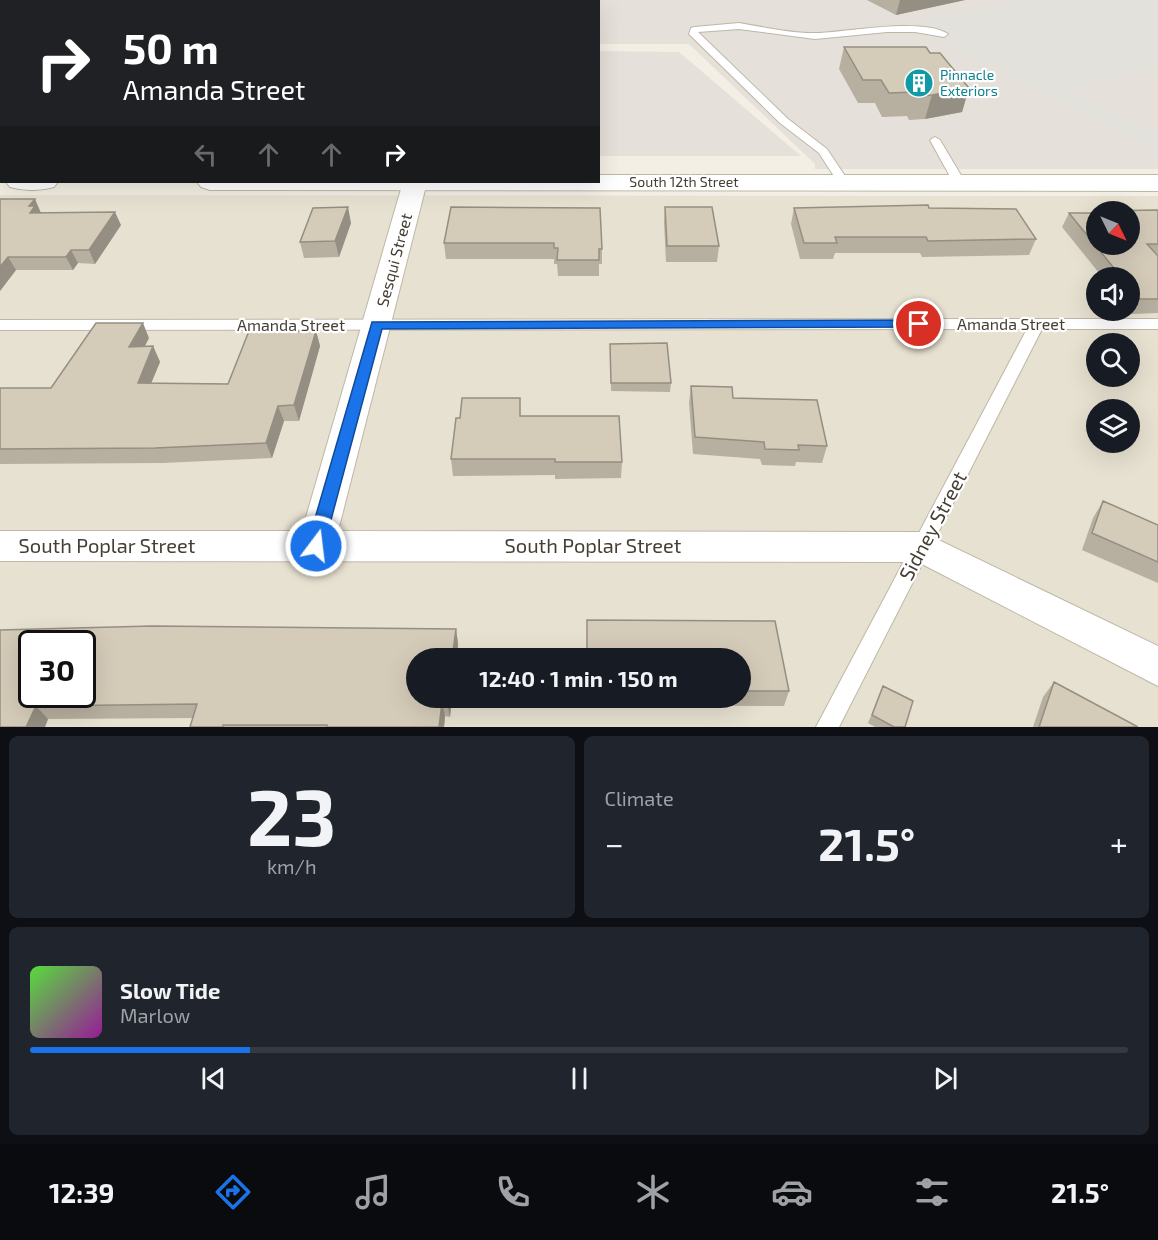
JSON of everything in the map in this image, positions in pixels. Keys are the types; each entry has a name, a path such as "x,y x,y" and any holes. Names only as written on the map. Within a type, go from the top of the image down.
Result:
{"street":[{"name":"South 12th Street","path":"600,182 1158,183"},
{"name":"Sesqui Street","path":"316,546 415,183"},
{"name":"South Poplar Street","path":"0,546 922,547 1158,667"}],"lane":[{"path":"843,182 823,151 784,121 693,34 694,30 739,26 815,36 887,29 915,29 944,34"},
{"path":"935,140 959,182"},
{"name":"Sidney Street","path":"827,727 1031,339 1036,324"},
{"name":"Amanda Street","path":"0,325 1158,324"}],"shaded area":[{"path":"600,0 1158,0 1158,169 815,169 815,164 689,44 600,44"},
{"path":"1024,0 1158,0 1158,67 1073,89 1075,93 1158,136 1158,155 1149,145 950,43 921,22"},
{"path":"600,51 679,52 801,156 600,156"},
{"path":"0,195 1158,196 1158,727 0,727"}],"building":[{"path":"844,47 926,47 930,53 940,53 969,88 916,96 914,92 889,93 881,80 863,80"},
{"path":"0,199 35,199 29,206 35,206 30,213 115,212 89,250 71,250 66,257 8,257 0,267"},
{"path":"928,205 929,208 1016,209 1036,239 928,241 926,237 835,237 837,243 804,243 794,208"},
{"path":"348,207 335,241 300,242 313,208"},
{"path":"451,207 600,208 602,249 599,249 599,260 557,260 558,248 554,248 554,243 444,243"},
{"path":"665,207 712,207 719,246 667,246"},
{"path":"1140,210 1158,210 1158,244 1147,244 1158,256 1158,299 1140,299 1140,267 1113,267 1103,255 1140,255"},
{"path":"1069,213 1086,213 1086,234"},
{"path":"96,323 143,323 129,347 153,346 138,383 228,384 249,331 316,331 294,405 278,406 266,443 155,448 0,449 0,388 51,388"},
{"path":"667,343 671,383 611,383 610,344"},
{"path":"691,386 732,387 733,398 817,400 827,446 798,445 799,450 765,449 764,442 695,437"},
{"path":"462,398 520,398 520,416 619,416 622,462 555,462 555,459 451,459 456,418 460,418"},
{"path":"1103,501 1158,525 1158,562 1092,533"},
{"path":"587,620 775,621 789,691 751,691 751,648 587,648"},
{"path":"152,626 456,629 453,648 406,648 406,708 441,708 439,727 223,725 223,727 190,727 197,704 96,705 96,630 18,630 18,708 35,708 26,727 0,727 0,630"},
{"path":"1054,682 1138,727 1039,727"},
{"path":"883,686 913,701 905,727 894,727 872,715"}],"place":[{"name":"Pinnacle Exteriors","path":"919,83"}],"route":[{"path":"316,546 376,325 919,324"}]}
